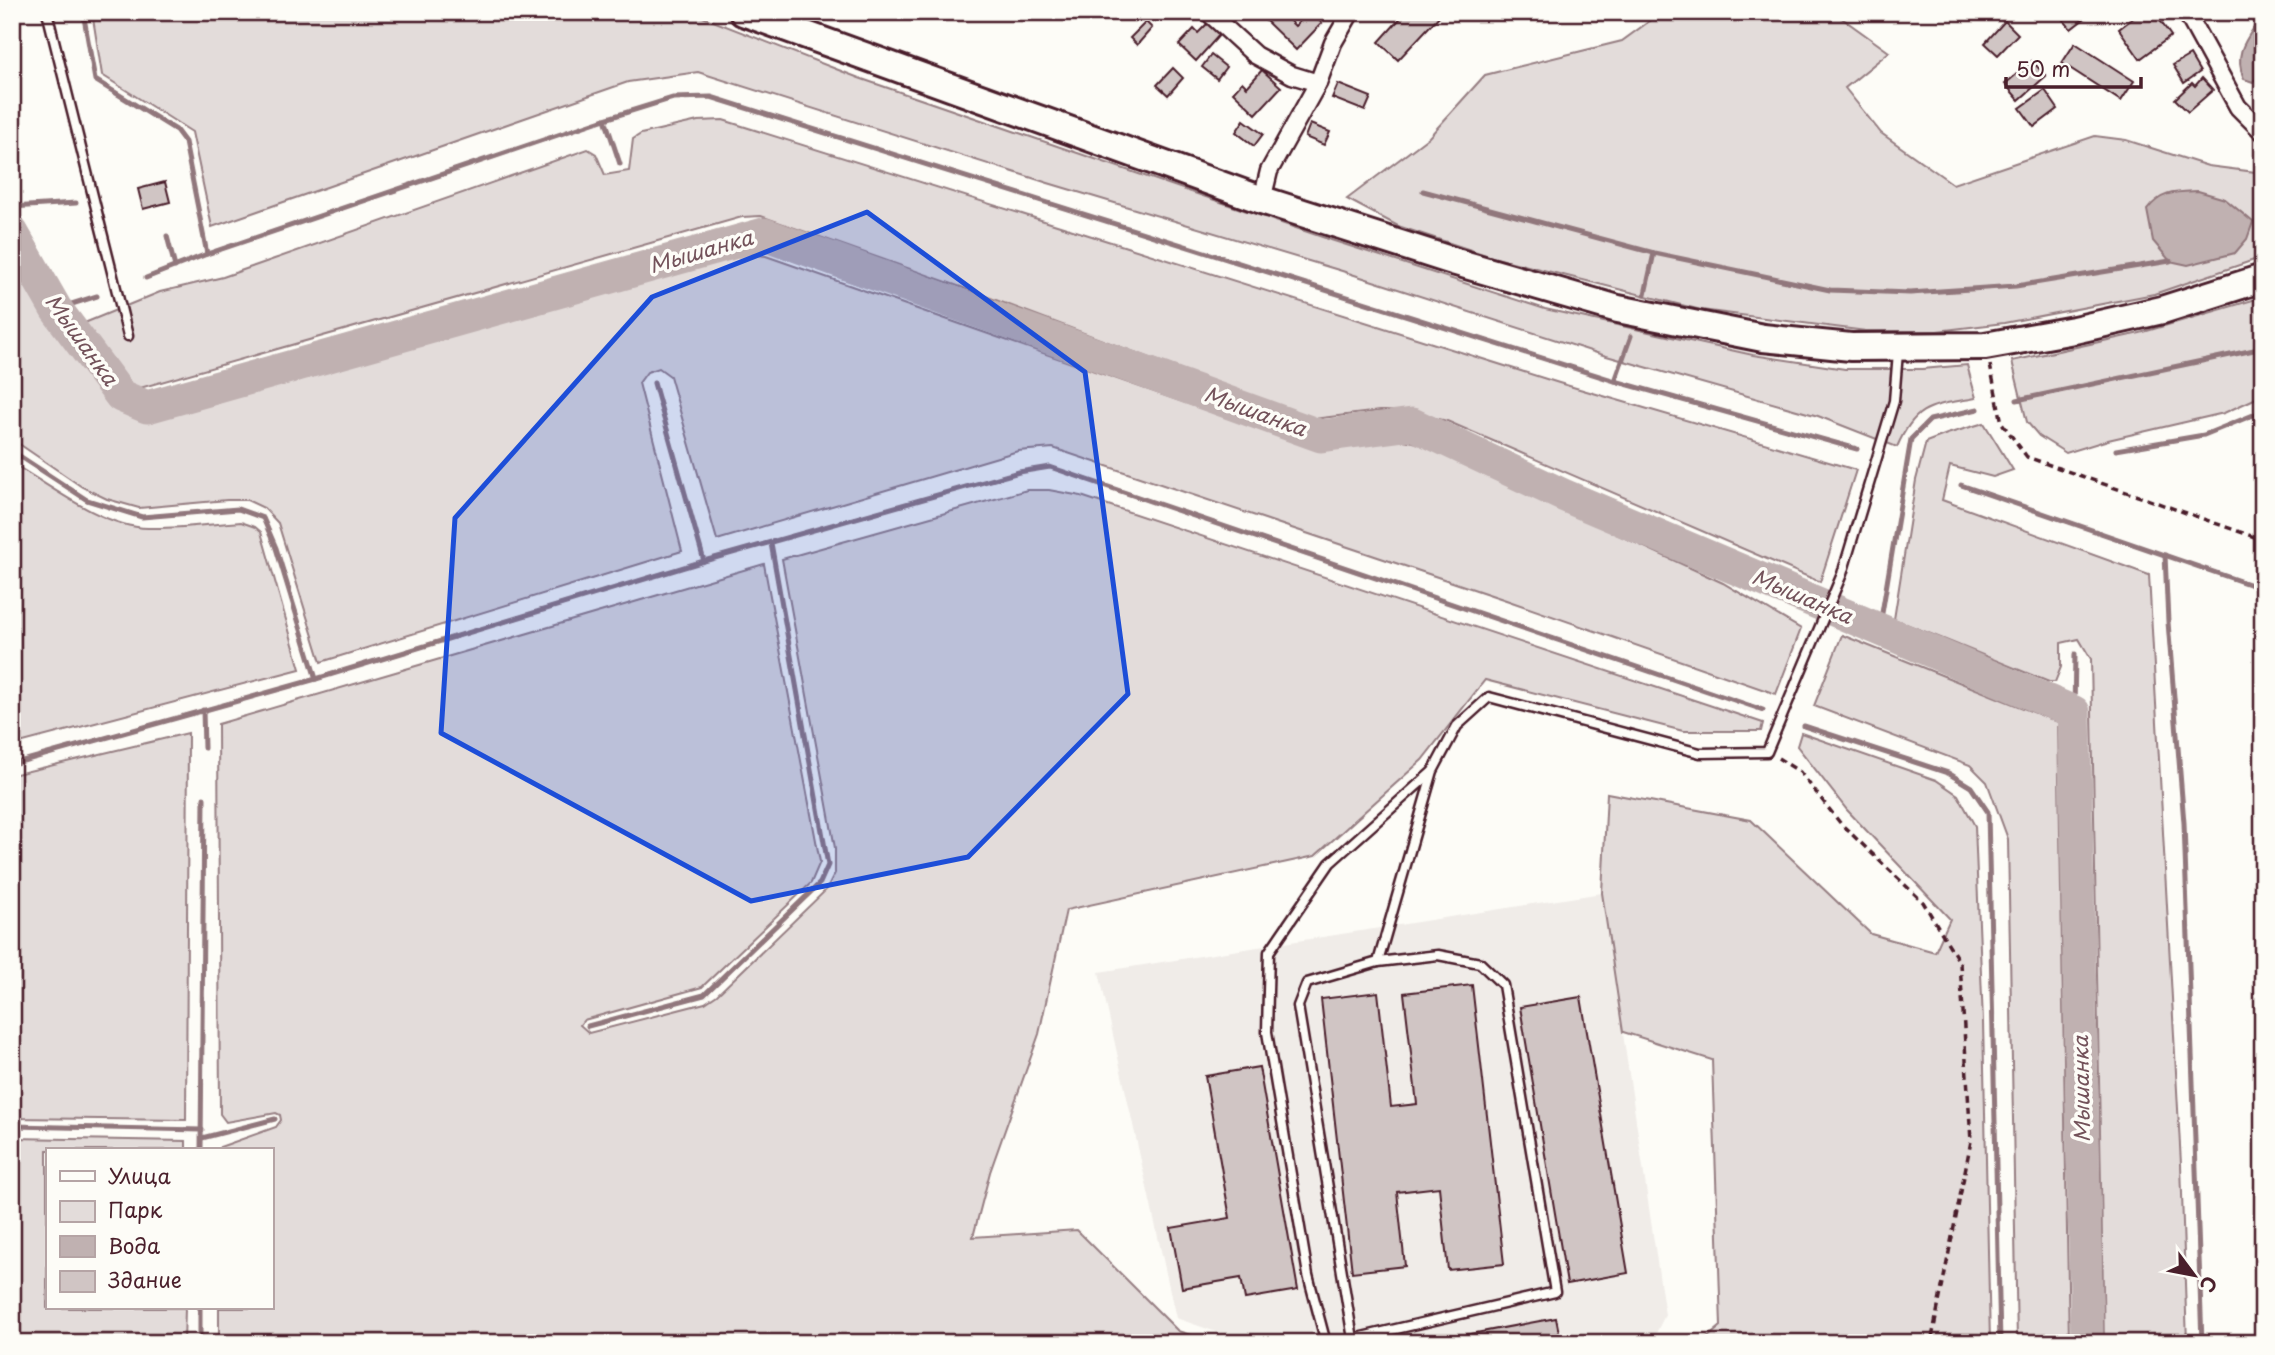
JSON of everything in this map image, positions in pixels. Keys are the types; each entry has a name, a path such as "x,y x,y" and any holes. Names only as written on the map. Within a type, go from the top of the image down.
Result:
{"main road":[{"path":"743,12 1262,200 1456,262 1618,309 1763,338 1851,347 1985,346 2162,310 2263,278"}],"street":[{"path":"1208,12 1255,55 1292,75 1318,83"},
{"path":"1262,200 1269,171 1318,83 1333,43 1351,12"},
{"path":"2186,12 2238,107 2263,132"}],"lane":[{"path":"47,12 128,336"},
{"path":"1378,962 1433,771 1457,726 1489,697 1700,753 1768,752 1843,574 1894,401 1898,346"},
{"path":"1326,1343 1308,1275 1267,1032 1269,952 1330,863 1433,771"},
{"path":"1338,1343 1555,1292 1503,985 1480,964 1438,955 1378,962 1307,983 1298,1006 1353,1339"}],"path":[{"path":"1985,346 2002,423 2026,457 2263,540"},
{"path":"1768,752 1800,772 1841,824 1923,902 1960,963 1971,1140 1931,1343"}],"highlighted area":[{"path":"867,212 1085,372 1128,694 968,857 751,901 441,733 455,518 652,297"}],"shaded area":[{"path":"1602,893 1665,1315 1651,1343 1248,1343 1176,1318 1099,972"}],"green space":[{"path":"92,12 690,12 859,78 1331,240 1545,309 1753,355 1845,369 1922,369 1967,365 1976,398 1937,405 1919,414 1911,422 1897,447 1818,416 1603,355 1342,271 1048,183 698,72 628,82 212,227 192,132 102,75"},
{"path":"1662,12 1836,14 1889,52 1845,88 1881,133 1953,184 2095,136 2126,140 2208,166 2263,173 2263,257 2154,294 2004,323 1937,331 1866,331 1701,310 1492,257 1398,226 1347,199 1429,137 1485,75 1622,41"},
{"path":"723,120 1559,383 1856,470 1820,582 1447,421 1407,411 1380,411 1313,419 972,291 761,216 742,217 140,388 130,384 114,370 82,324 160,292 223,277 588,149 596,154 605,175 629,171 633,139 641,134 698,121"},
{"path":"740,253 766,256 1314,448 1343,447 1394,438 1418,443 1723,583 1801,629 1776,694 1053,448 1018,451 717,540 670,376 659,368 647,372 639,383 682,551 321,662 278,523 264,508 247,500 227,500 139,508 107,499 82,487 12,439 12,265 56,334 112,403 131,413 161,418"},
{"path":"2263,297 2263,395 2224,413 2108,440 2066,453 2039,436 2027,422 2012,361 2140,333"},
{"path":"1984,423 2013,470 1993,477 1950,466 1942,500 2149,575 2181,1164 2187,1343 2104,1343 2091,659 2079,639 2061,643 2061,667 2055,682 2049,682 1894,619 1916,480 1926,442"},
{"path":"12,463 77,504 113,521 131,526 171,528 241,522 255,527 261,532 300,669 12,745"},
{"path":"1027,490 1049,490 1081,496 1763,723 1761,731 1683,731 1485,680 1422,760 1315,856 1066,910 1039,1034 990,1172 973,1237 1077,1230 1178,1331 1215,1343 219,1343 219,1310 273,1310 273,1148 220,1147 276,1127 281,1120 276,1113 226,1122 220,1114 218,724 764,564 820,862 811,883 702,987 584,1020 580,1025 589,1033 705,1003 717,995 827,889 835,873 835,848 782,559"},
{"path":"1842,635 2058,722 2069,1343 2017,1343 2008,839 1987,782 1970,765 1814,706"},
{"path":"188,733 186,1120 12,1118 12,775"},
{"path":"1801,733 1936,780 1958,795 1975,826 1983,1022 1990,1343 1701,1343 1721,1326 1712,1060 1623,1032 1602,893 1607,793 1751,820 1871,934 1935,952 1950,919 1847,810 1797,746"},
{"path":"12,1138 186,1141 186,1148 46,1148 46,1310 185,1310 184,1343 12,1343"}],"water":[{"path":"2263,14 2263,68 2253,82 2244,79 2241,52"},
{"path":"2198,191 2225,199 2253,222 2247,239 2235,253 2188,265 2170,261 2153,241 2147,210 2163,196 2176,192"}],"building":[{"path":"1275,12 1281,12 1295,26 1309,12 1322,23 1296,50 1266,21"},
{"path":"1406,12 1443,12 1398,60 1379,42"},
{"path":"2093,12 2071,29 2059,14"},
{"path":"2141,12 2154,12 2171,36 2140,59 2119,29"},
{"path":"2005,21 2018,34 1998,55 1985,43"},
{"path":"1146,22 1152,28 1137,45 1130,38"},
{"path":"1209,22 1221,33 1196,61 1179,45 1194,29 1198,33"},
{"path":"2075,43 2134,81 2121,101 2062,63"},
{"path":"1211,55 1226,67 1217,79 1202,67"},
{"path":"2190,55 2200,72 2184,83 2173,65"},
{"path":"2032,61 2046,76 2019,100 2005,84"},
{"path":"1173,68 1183,78 1168,95 1157,85"},
{"path":"1262,70 1281,87 1256,114 1233,92 1242,82 1247,87"},
{"path":"2202,78 2213,90 2188,112 2175,99 2192,83 2195,86"},
{"path":"1338,84 1371,97 1365,111 1332,98"},
{"path":"2045,90 2058,109 2034,127 2020,108"},
{"path":"1244,120 1263,134 1254,146 1236,132"},
{"path":"1310,124 1330,132 1324,145 1305,137"},
{"path":"165,182 170,202 143,209 138,189"},
{"path":"1472,985 1504,1264 1448,1270 1439,1187 1397,1192 1405,1266 1352,1272 1321,999 1378,992 1391,1107 1417,1104 1404,993"},
{"path":"1581,997 1628,1273 1567,1284 1520,1007"},
{"path":"1259,1067 1298,1290 1245,1299 1241,1278 1182,1288 1171,1228 1230,1218 1205,1076"},
{"path":"1556,1318 1561,1343 1423,1343"}],"waterway":[{"path":"83,12 95,80 176,130 185,142 207,254"},
{"path":"146,278 207,254 605,119 673,98 711,97 1615,381 1857,449"},
{"path":"605,119 620,164"},
{"path":"1423,191 1654,253 1830,290 1910,293 2016,286 2170,261"},
{"path":"12,207 76,203"},
{"name":"Мышанка","path":"12,232 56,309 121,396 147,407 764,234 1321,436 1412,424 1563,495 2074,712 2087,1343"},
{"path":"167,236 175,267"},
{"path":"1645,294 1654,253"},
{"path":"56,309 97,296"},
{"path":"1615,381 1631,336"},
{"path":"2017,400 2254,350 2263,345"},
{"path":"654,383 704,561"},
{"path":"1879,631 1911,439 1930,420 1978,409"},
{"path":"2116,450 2204,435 2263,411"},
{"path":"12,451 87,500 142,517 238,509 263,518 276,548 316,679"},
{"path":"12,764 316,679 704,561 1019,472 1050,467 1763,710"},
{"path":"1961,485 2263,589"},
{"path":"588,1026 704,995 820,883 828,865 771,543"},
{"path":"2165,555 2184,823 2202,1343"},
{"path":"2074,712 2075,654"},
{"path":"203,710 204,748"},
{"path":"1804,726 1948,773 1971,787 1988,812 2000,1343"},
{"path":"201,1148 204,798"},
{"path":"202,1138 275,1119"},
{"path":"12,1126 202,1130"},
{"path":"200,1310 200,1343"}]}
